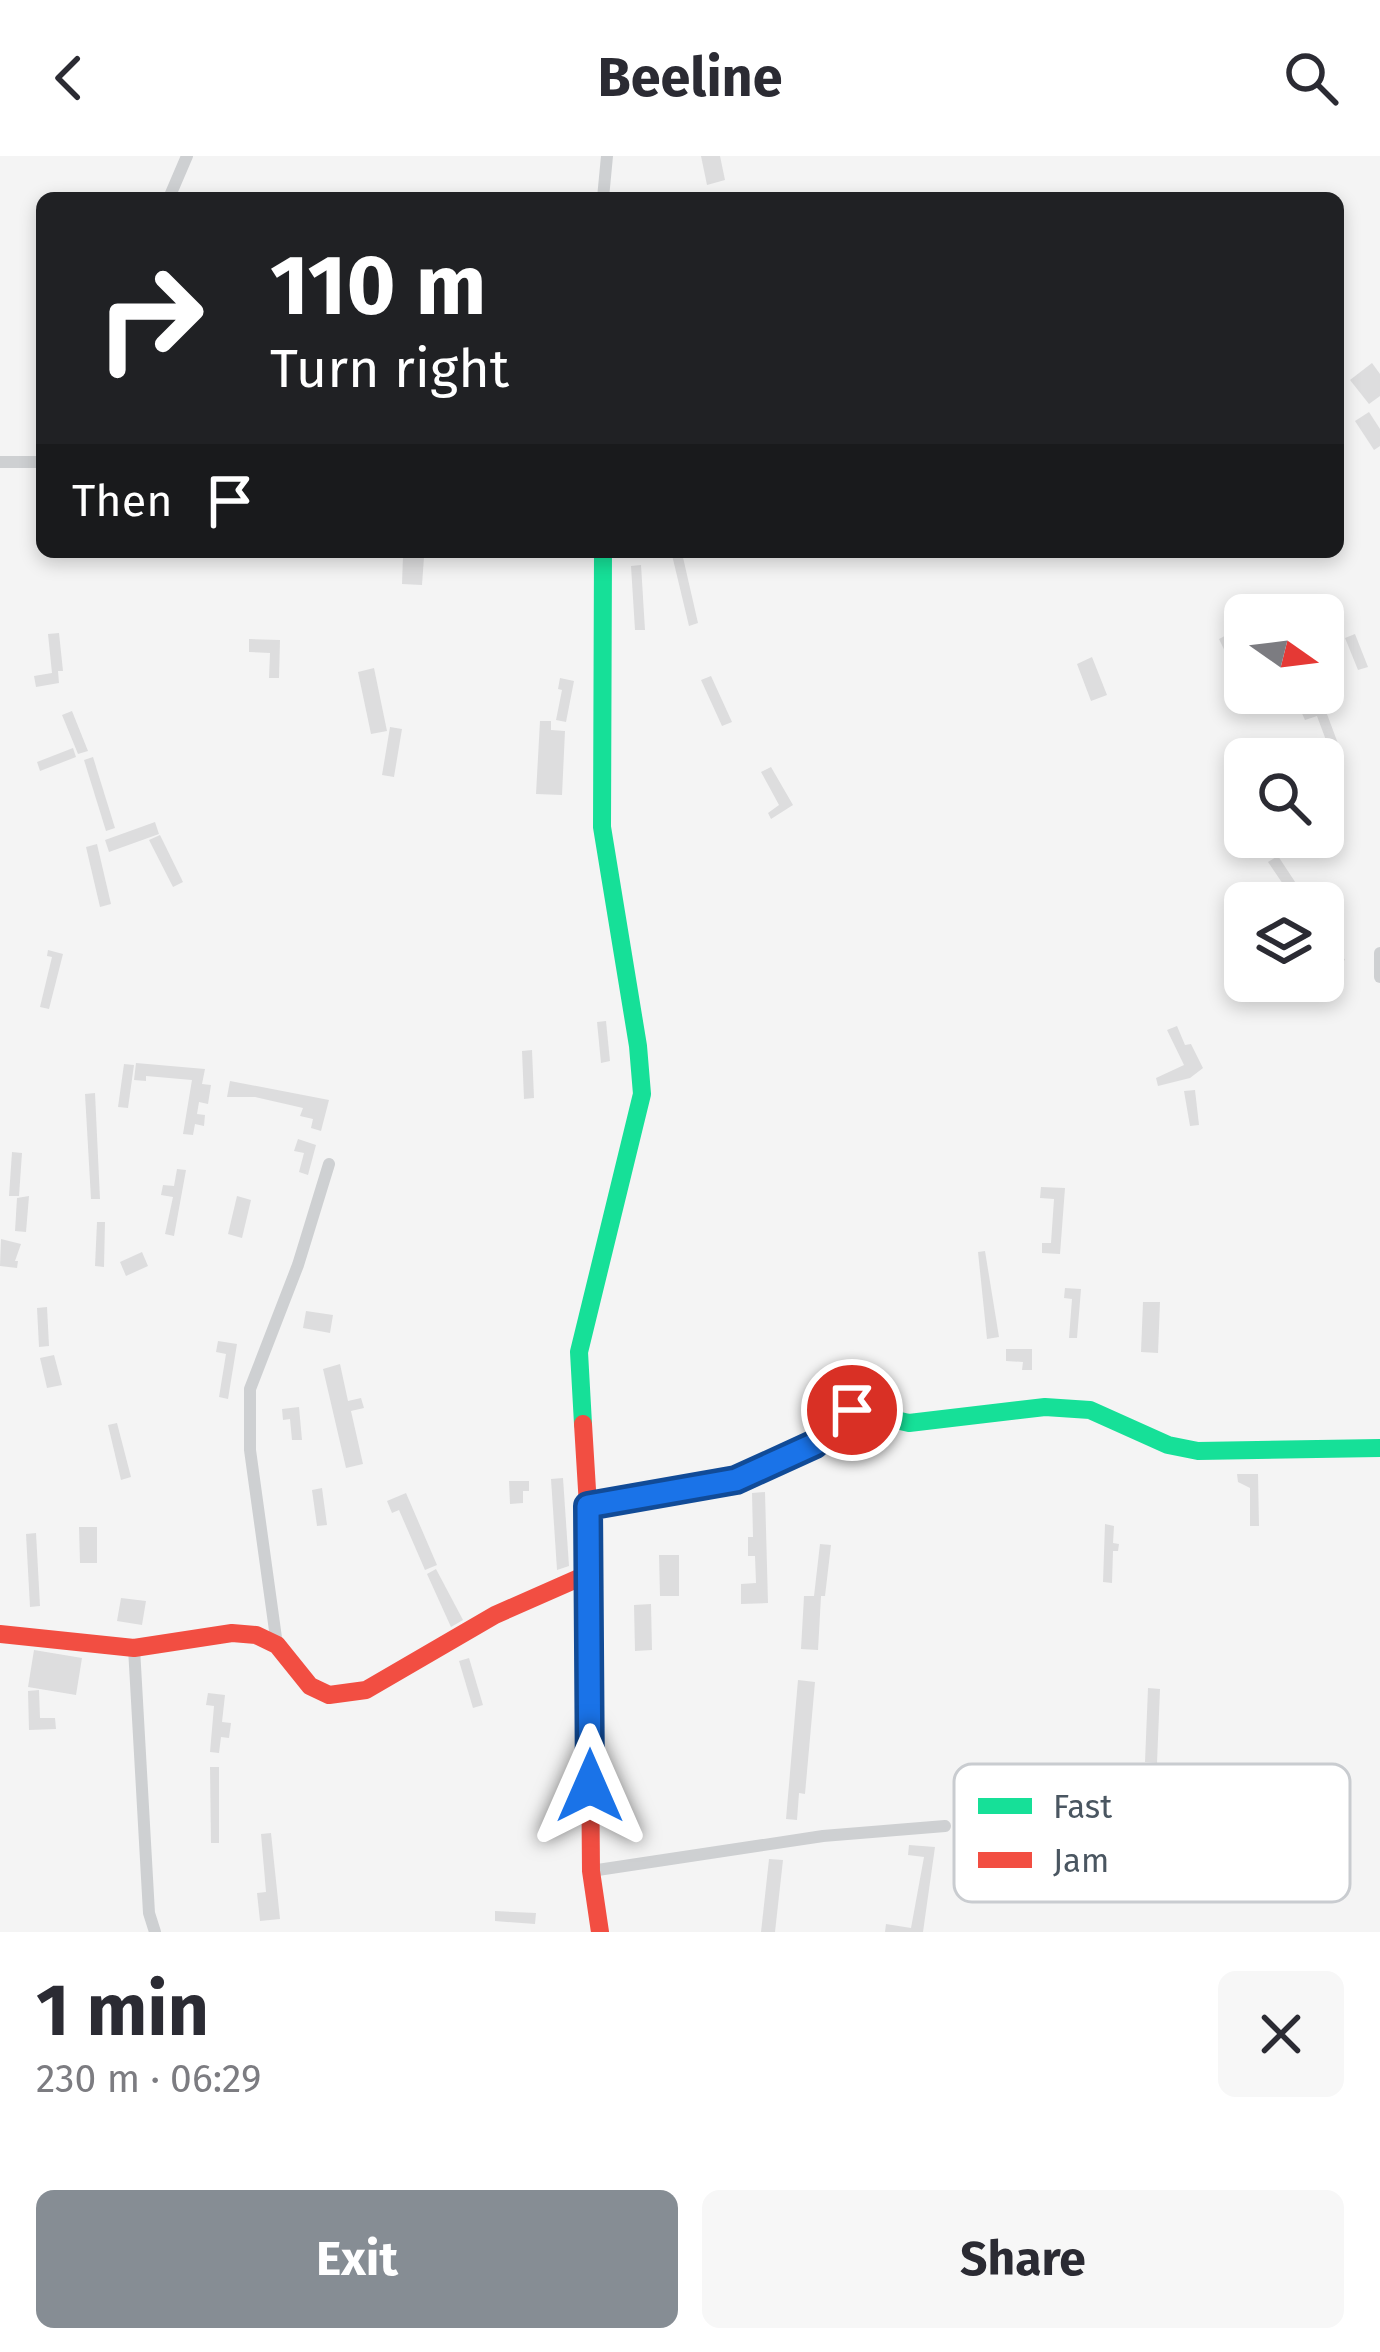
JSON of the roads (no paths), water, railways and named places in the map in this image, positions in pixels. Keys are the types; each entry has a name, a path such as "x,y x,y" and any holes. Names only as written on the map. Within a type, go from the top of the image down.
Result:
{"street":[{"path":"172,192 187,156"},
{"path":"604,192 607,156"},
{"path":"0,462 36,462"},
{"path":"600,1932 591,1871 588,1506 578,1352 642,1094 602,827 603,558"},
{"path":"1380,953 1380,977"},
{"path":"277,1645 250,1450 250,1389 298,1265 329,1164"},
{"path":"588,1506 736,1480 815,1444 842,1413 852,1410 909,1423 1045,1407 1090,1410 1168,1445 1198,1451 1380,1448"},
{"path":"0,1634 134,1648 232,1633 256,1635 277,1645 310,1686 329,1695 366,1690 495,1615 588,1574"},
{"path":"134,1648 149,1912 155,1932"},
{"path":"591,1871 823,1835 945,1826"}]}
